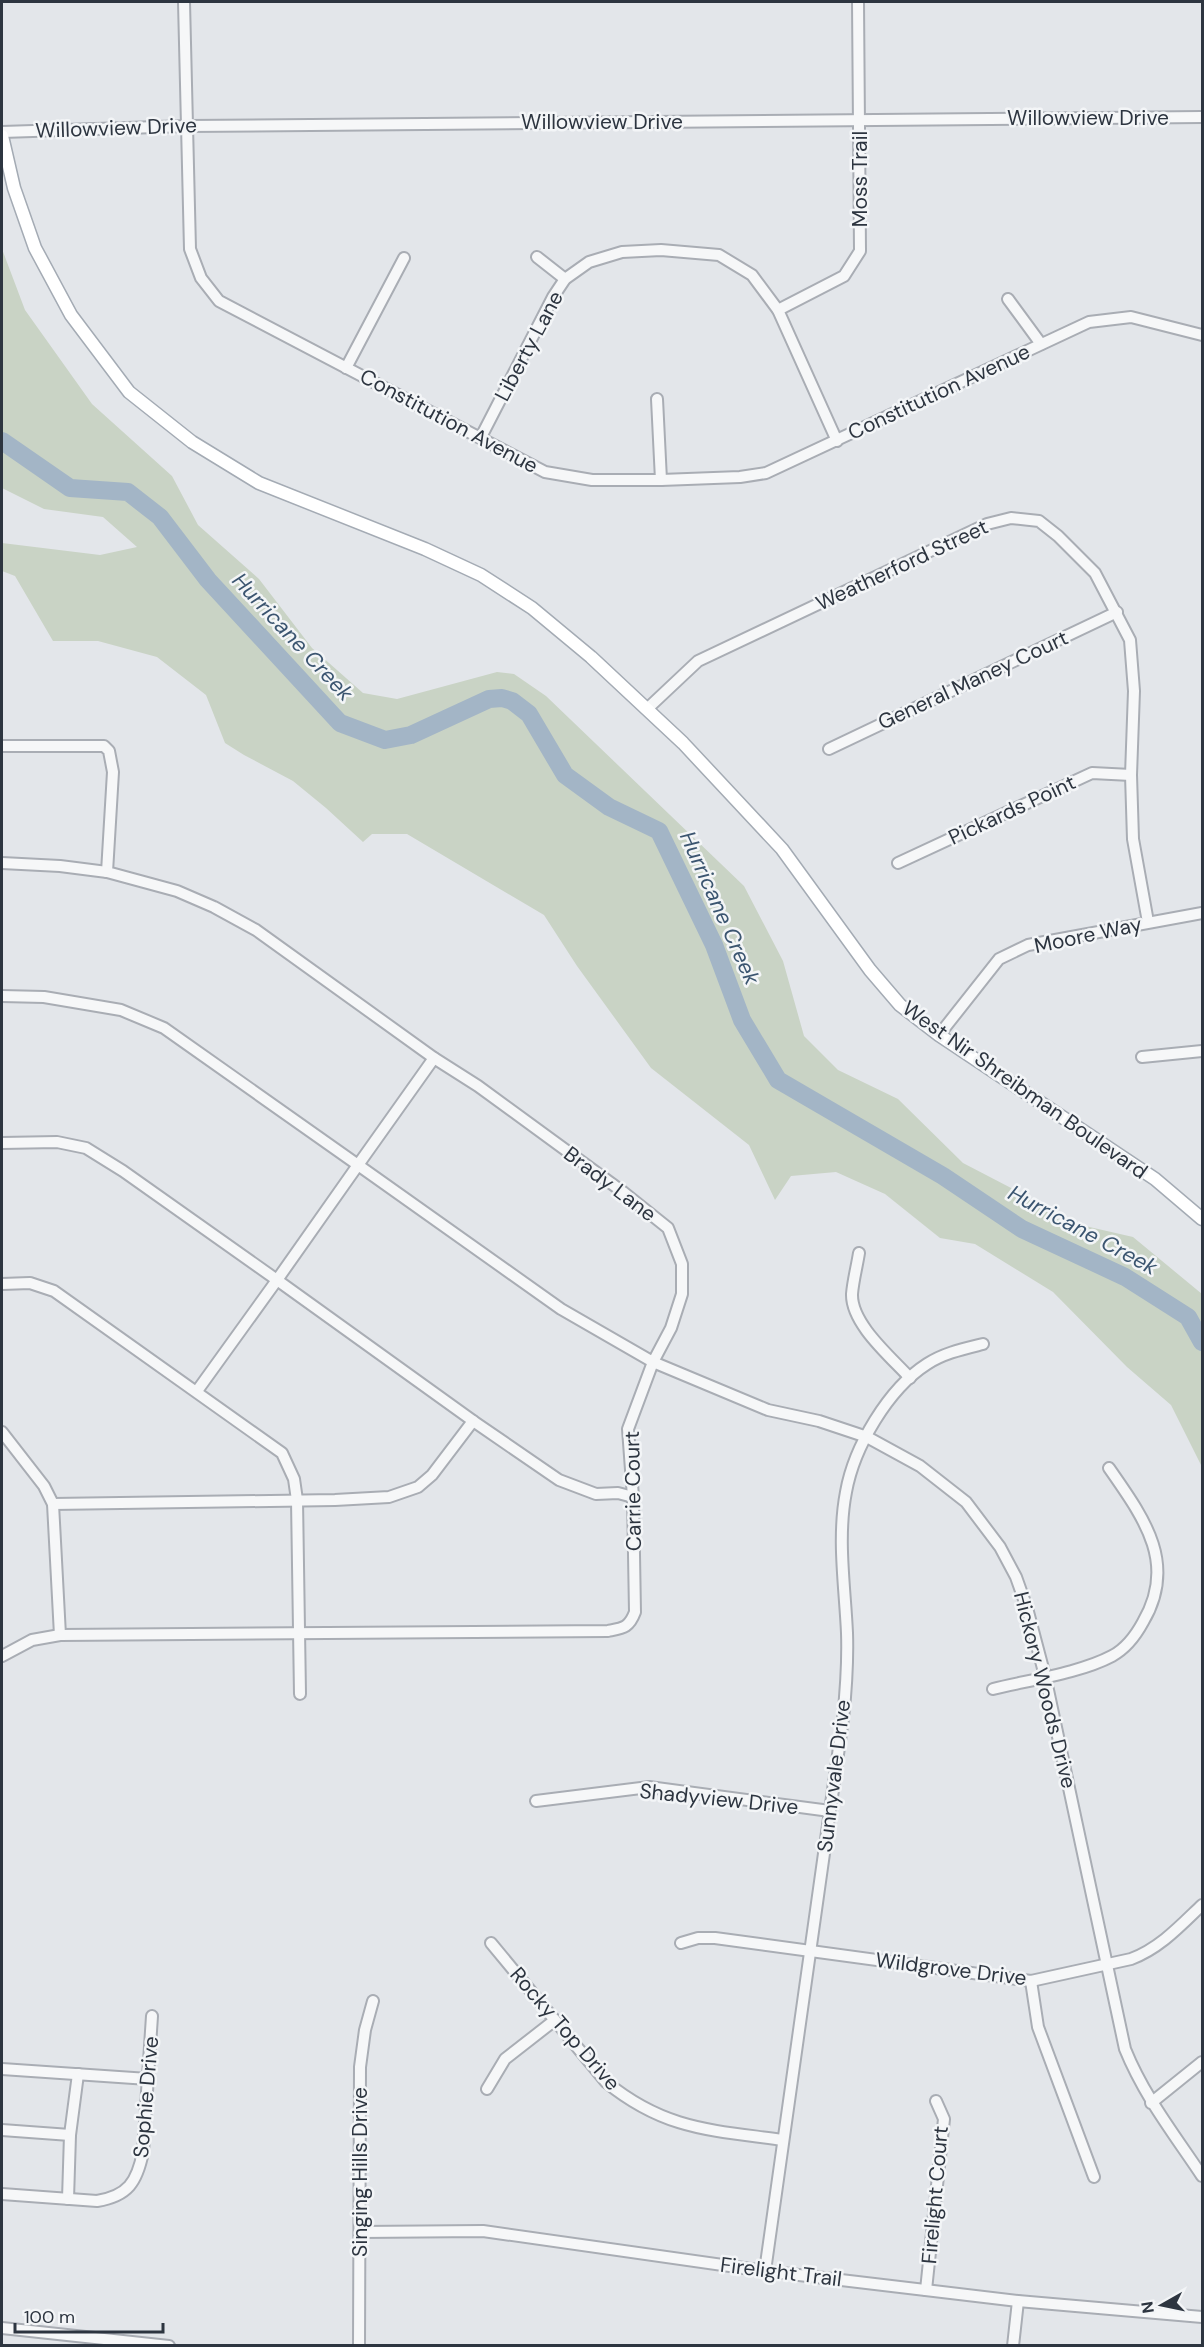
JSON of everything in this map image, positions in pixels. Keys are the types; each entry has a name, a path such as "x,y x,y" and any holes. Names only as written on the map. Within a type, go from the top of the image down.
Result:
{"main road":[{"name":"West Nir Shreibman Boulevard","path":"2,134 14,188 35,248 71,315 129,392 192,442 259,483 425,549 481,575 531,608 591,657 683,743 782,849 870,970 900,1005 939,1035 1155,1179 1203,1219"}],"street":[{"name":"Constitution Avenue","path":"184,2 190,249 201,278 219,301 545,472 592,480 740,477 766,473 1089,322 1131,317 1203,334"},
{"name":"Moss Trail","path":"778,310 844,276 860,251 858,2"},
{"name":"Willowview Drive","path":"2,134 188,126 1203,117"},
{"name":"Liberty Lane","path":"481,437 553,297 565,279 589,261 621,252 661,250 719,255 752,275 778,310 837,441"},
{"path":"537,257 565,279"},
{"path":"346,368 404,258"},
{"path":"1008,299 1041,344"},
{"path":"657,399 661,480"},
{"name":"Weatherford Street","path":"647,709 698,661 987,524 1011,518 1039,521 1058,536 1095,573 1130,640 1134,691 1131,775 1133,839 1148,922"},
{"name":"General Maney Court","path":"829,749 1117,612"},
{"path":"2,746 104,746 109,752 112,772 107,872"},
{"name":"Pickards Point","path":"897,863 1092,773 1131,775"},
{"name":"Brady Lane","path":"2,863 60,866 107,872 177,891 214,907 256,930 623,1191 668,1228 682,1264 682,1294 671,1328 653,1362"},
{"name":"Moore Way","path":"939,1035 999,959 1028,945 1203,913"},
{"name":"Hickory Woods Drive","path":"2,996 44,997 121,1010 164,1028 561,1309 653,1362 768,1410 819,1421 867,1437 920,1466 966,1502 985,1525 1016,1577 1027,1608 1045,1676 1125,2049 1136,2077 1151,2103 1203,2176"},
{"path":"1142,1057 1203,1051"},
{"path":"197,1391 434,1058"},
{"path":"2,1143 57,1142 86,1148 123,1171 559,1480 596,1494 618,1493 633,1497"},
{"path":"859,1252 852,1296 856,1315 910,1378"},
{"path":"2,1284 30,1283 54,1291 282,1453 294,1479 297,1500 300,1694"},
{"name":"Sunnyvale Drive","path":"765,2271 843,1719 847,1677 847,1635 842,1521 846,1492 852,1470 867,1437 887,1403 910,1378 927,1364 946,1354 982,1344"},
{"name":"Carrie Court","path":"299,1634 608,1631 624,1628 631,1622 635,1612 633,1497 628,1429 653,1362"},
{"path":"53,1504 389,1497 418,1487 443,1463 473,1421"},
{"path":"2,1432 44,1486 53,1504 60,1635"},
{"path":"993,1689 1085,1667 1114,1655 1138,1631 1153,1600 1158,1566 1154,1545 1146,1524 1109,1468"},
{"path":"2,1656 32,1640 60,1635 299,1634"},
{"name":"Shadyview Drive","path":"536,1801 649,1787 830,1811"},
{"name":"Wildgrove Drive","path":"681,1943 698,1938 715,1938 1030,1981 1106,1965 1147,1953 1203,1905"},
{"name":"Rocky Top Drive","path":"491,1943 606,2082 629,2100 674,2122 698,2128 783,2140"},
{"path":"1030,1981 1038,2027 1094,2177"},
{"name":"Singing Hills Drive","path":"359,2346 360,2067 365,2030 373,2001"},
{"name":"Sophie Drive","path":"2,2194 97,2201 111,2198 125,2191 132,2183 140,2171 143,2152 152,2016"},
{"path":"487,2089 505,2059 555,2020"},
{"path":"1151,2103 1203,2062"},
{"path":"2,2069 148,2079"},
{"path":"68,2199 70,2135 78,2074"},
{"name":"Firelight Court","path":"926,2290 944,2119 936,2101"},
{"path":"2,2130 70,2135"},
{"name":"Firelight Trail","path":"360,2232 483,2232 765,2271 1018,2301 1203,2317"},
{"path":"1013,2346 1018,2301"},
{"path":"2,2328 169,2346"}],"green space":[{"path":"2,249 25,310 92,404 172,476 198,525 259,579 312,648 363,693 397,699 497,672 514,674 546,696 744,886 783,961 804,1036 838,1070 898,1099 963,1163 1013,1189 1059,1220 1133,1237 1202,1294 1202,1467 1171,1405 1127,1367 1053,1292 975,1244 940,1238 885,1194 836,1172 791,1176 775,1200 749,1145 651,1068 577,966 544,915 407,834 372,834 363,842 293,781 225,743 206,695 157,657 98,641 53,641 15,576 2,571 2,543 100,555 137,547 103,517 44,509 2,488"}],"waterway":[{"name":"Hurricane Creek","path":"2,441 70,488 128,492 160,517 208,580 340,723 385,740 411,735 489,699 502,698 512,701 529,714 565,775 609,807 659,831 714,945 742,1020 778,1080 943,1176 1022,1229 1125,1277 1188,1317 1202,1342"}]}
